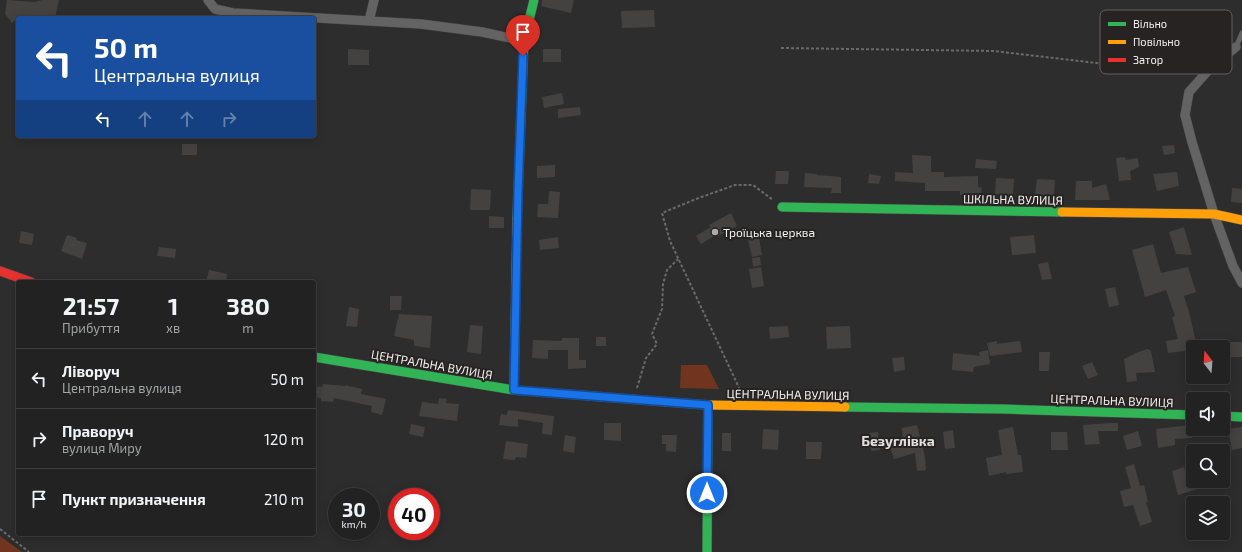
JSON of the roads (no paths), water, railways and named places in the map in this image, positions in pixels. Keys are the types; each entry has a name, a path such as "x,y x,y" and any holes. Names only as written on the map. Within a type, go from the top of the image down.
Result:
{"street":[{"path":"208,0 215,9 233,13 291,16"},
{"path":"369,20 374,0"},
{"path":"514,390 518,192 524,41 534,0"},
{"path":"316,17 421,24 482,32 524,41"},
{"path":"1232,50 1236,47"},
{"path":"1205,74 1189,92 1185,115 1214,214 1233,266 1242,283"},
{"name":"ШКІЛЬНА ВУЛИЦЯ","path":"782,207 1214,214 1242,220"},
{"path":"0,271 25,280"},
{"name":"ЦЕНТРАЛЬНА ВУЛИЦЯ","path":"316,357 514,390 708,405 1004,409 1186,415"},
{"path":"707,552 708,405"},
{"path":"1230,416 1242,417"}],"lane":[{"path":"1236,47 1242,33"}],"place":[{"name":"Троїцька церква","path":"715,232"}],"district":[{"name":"Безуглівка","path":"898,440"}]}
